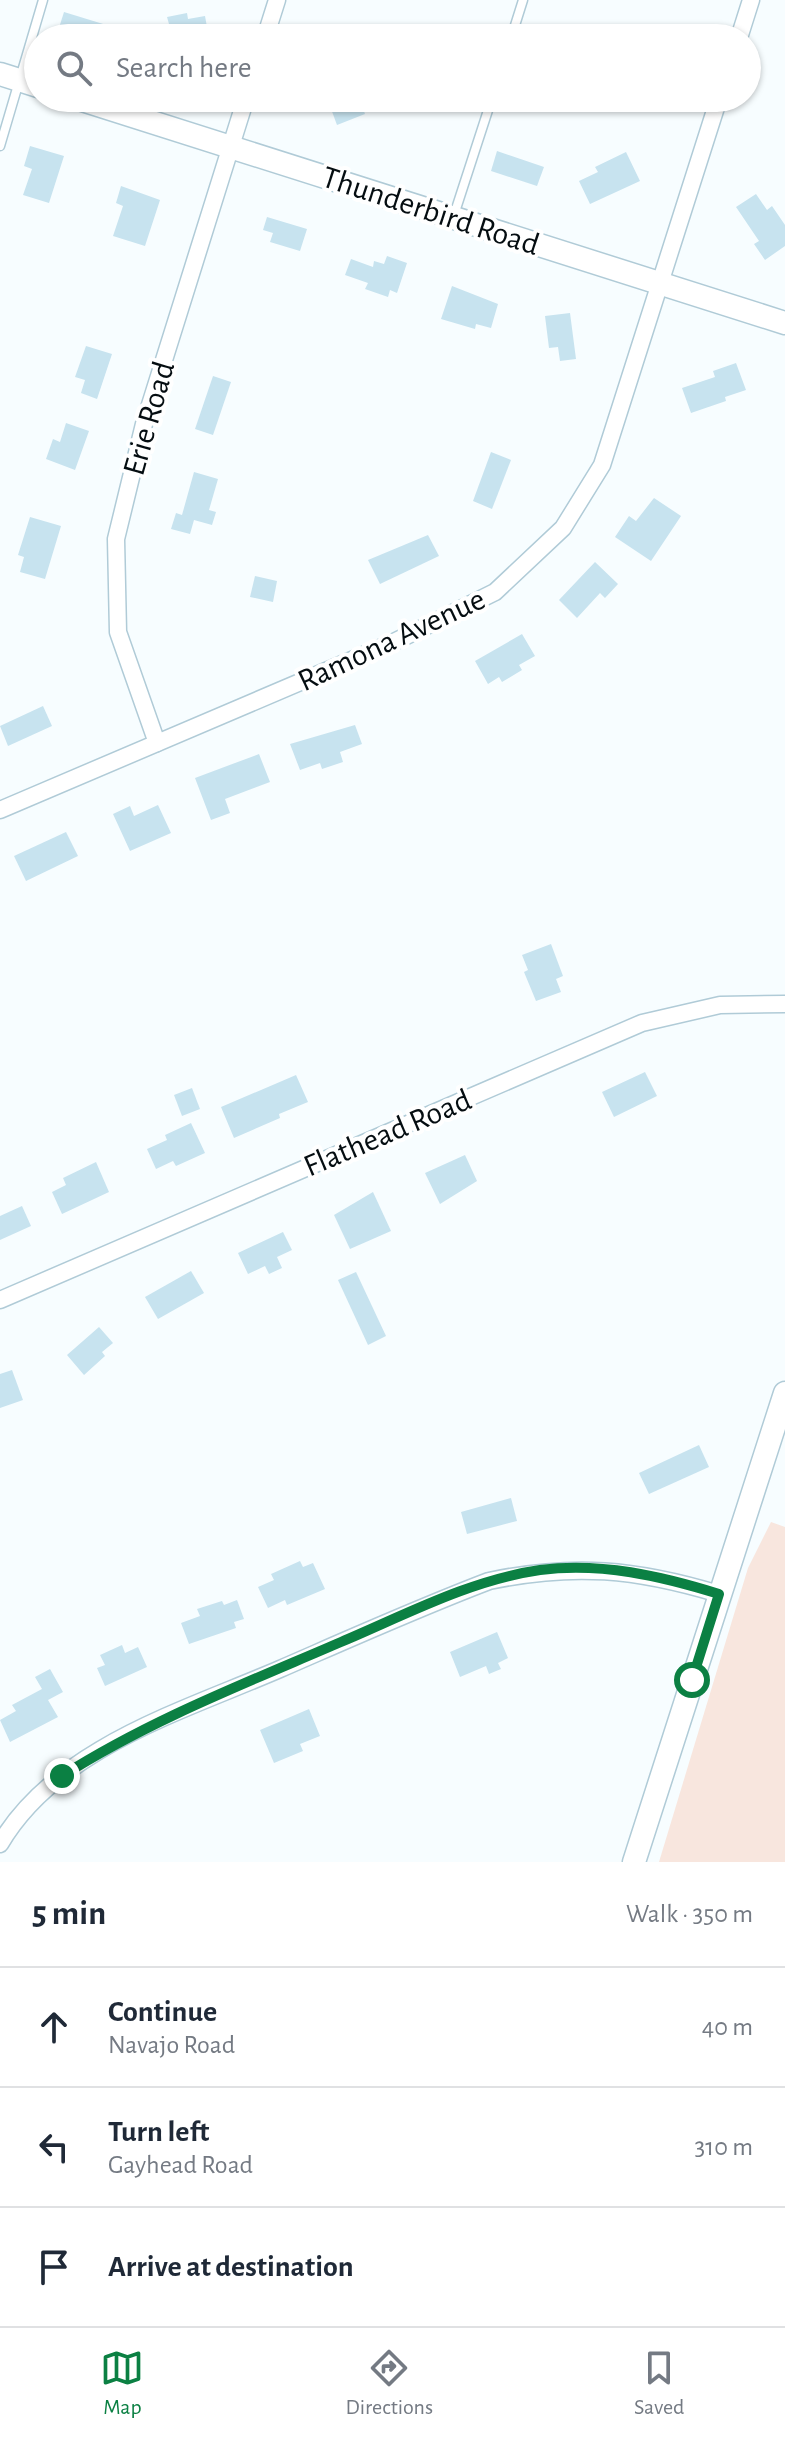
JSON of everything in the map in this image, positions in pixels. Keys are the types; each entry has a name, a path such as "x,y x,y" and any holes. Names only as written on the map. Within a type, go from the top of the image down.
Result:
{"main road":[{"name":"Thunderbird Road","path":"120,112 785,323"},
{"path":"634,1862 785,1393"}],"street":[{"path":"269,24 277,0"},
{"path":"743,24 751,0"},
{"name":"Erie Road","path":"157,743 118,632 116,539 144,424 241,112"},
{"name":"Ramona Avenue","path":"0,810 394,642 495,592 563,528 602,465 715,112"},
{"name":"Flathead Road","path":"0,1300 642,1023 720,1005 785,1004"},
{"path":"0,1844 30,1805 62,1776 146,1727 489,1581 540,1570 586,1568 634,1572 719,1594"}],"lane":[{"path":"36,24 43,0"},
{"path":"515,24 523,0"},
{"path":"0,146 19,80"},
{"path":"453,218 487,112"}],"shaded area":[{"path":"771,1522 785,1527 785,1862 659,1862 748,1568"}],"building":[{"path":"64,12 103,24 60,24"},
{"path":"187,13 188,19 205,16 206,24 169,24 167,17"},
{"path":"332,112 364,112 365,114 337,125"},
{"path":"30,146 64,156 49,203 23,195 32,169 24,166"},
{"path":"497,151 544,167 537,186 491,171"},
{"path":"626,152 640,181 590,204 579,181 598,172 595,167"},
{"path":"121,186 160,200 145,246 113,236 123,206 116,203"},
{"path":"756,194 767,210 772,206 785,225 785,246 765,260 754,244 759,241 736,207"},
{"path":"267,217 307,229 300,251 270,242 273,233 263,230"},
{"path":"387,256 407,263 397,293 390,290 388,297 365,289 368,283 345,275 351,259 373,267 374,261 384,264"},
{"path":"452,286 498,304 491,328 476,324 475,329 441,319"},
{"path":"570,313 576,359 560,361 558,347 549,348 545,316"},
{"path":"86,346 112,354 97,399 81,393 85,380 75,377"},
{"path":"736,363 746,390 725,397 726,401 691,413 682,388 715,377 713,371"},
{"path":"213,376 231,382 213,435 195,429"},
{"path":"66,423 89,431 75,470 46,459 53,439 60,442"},
{"path":"491,452 511,460 492,509 473,501"},
{"path":"194,472 218,479 209,510 216,512 212,525 194,520 190,534 171,529 176,513 182,515"},
{"path":"654,498 681,516 651,561 615,537 629,516 636,521"},
{"path":"30,517 61,526 45,579 20,572 24,557 18,555"},
{"path":"428,535 439,556 380,584 368,560"},
{"path":"595,562 618,584 605,598 600,593 577,618 559,600"},
{"path":"255,576 277,581 273,602 250,597"},
{"path":"522,634 535,656 519,665 522,670 502,682 499,677 488,684 475,661"},
{"path":"43,706 52,726 8,746 0,726"},
{"path":"355,725 362,744 340,752 343,762 322,769 320,763 300,770 290,744"},
{"path":"259,754 270,782 225,799 230,813 211,820 195,778"},
{"path":"158,805 171,833 130,851 113,814 130,806 134,816"},
{"path":"66,832 78,856 26,881 14,856"},
{"path":"551,944 563,976 556,979 561,992 536,1001 524,972 528,970 522,955"},
{"path":"645,1072 657,1096 614,1117 602,1092"},
{"path":"296,1075 308,1102 234,1138 221,1107"},
{"path":"192,1088 200,1109 182,1116 174,1095"},
{"path":"191,1123 205,1153 176,1166 173,1161 156,1169 147,1149 167,1140 165,1135"},
{"path":"465,1155 477,1181 440,1204 425,1173"},
{"path":"96,1162 109,1192 62,1214 52,1192 66,1185 63,1178"},
{"path":"373,1192 391,1231 350,1249 334,1215"},
{"path":"22,1206 31,1226 0,1240 0,1216"},
{"path":"283,1232 292,1250 277,1257 282,1268 269,1274 265,1266 248,1274 238,1253"},
{"path":"191,1271 204,1293 158,1319 145,1297"},
{"path":"356,1272 386,1336 368,1345 338,1280"},
{"path":"99,1327 113,1343 102,1352 105,1356 84,1375 67,1355"},
{"path":"12,1370 23,1400 0,1408 0,1374"},
{"path":"699,1445 709,1467 649,1494 639,1473"},
{"path":"511,1498 517,1521 467,1534 461,1512"},
{"path":"300,1561 303,1567 313,1563 325,1589 287,1605 285,1600 268,1608 258,1587 274,1580 271,1574"},
{"path":"237,1600 244,1619 234,1622 236,1628 189,1644 181,1623 200,1616 197,1609"},
{"path":"497,1632 508,1658 498,1663 501,1669 489,1674 486,1666 460,1677 450,1652"},
{"path":"122,1645 125,1653 138,1647 147,1667 105,1686 97,1668 105,1665 100,1655"},
{"path":"50,1669 63,1692 48,1700 58,1717 10,1742 0,1720 16,1711 12,1705 42,1689 35,1677"},
{"path":"309,1709 320,1736 300,1744 303,1751 274,1763 260,1730"}],"route":[{"path":"62,1776 146,1727 436,1601 489,1581 540,1570 586,1568 634,1572 719,1594 692,1680"}]}
